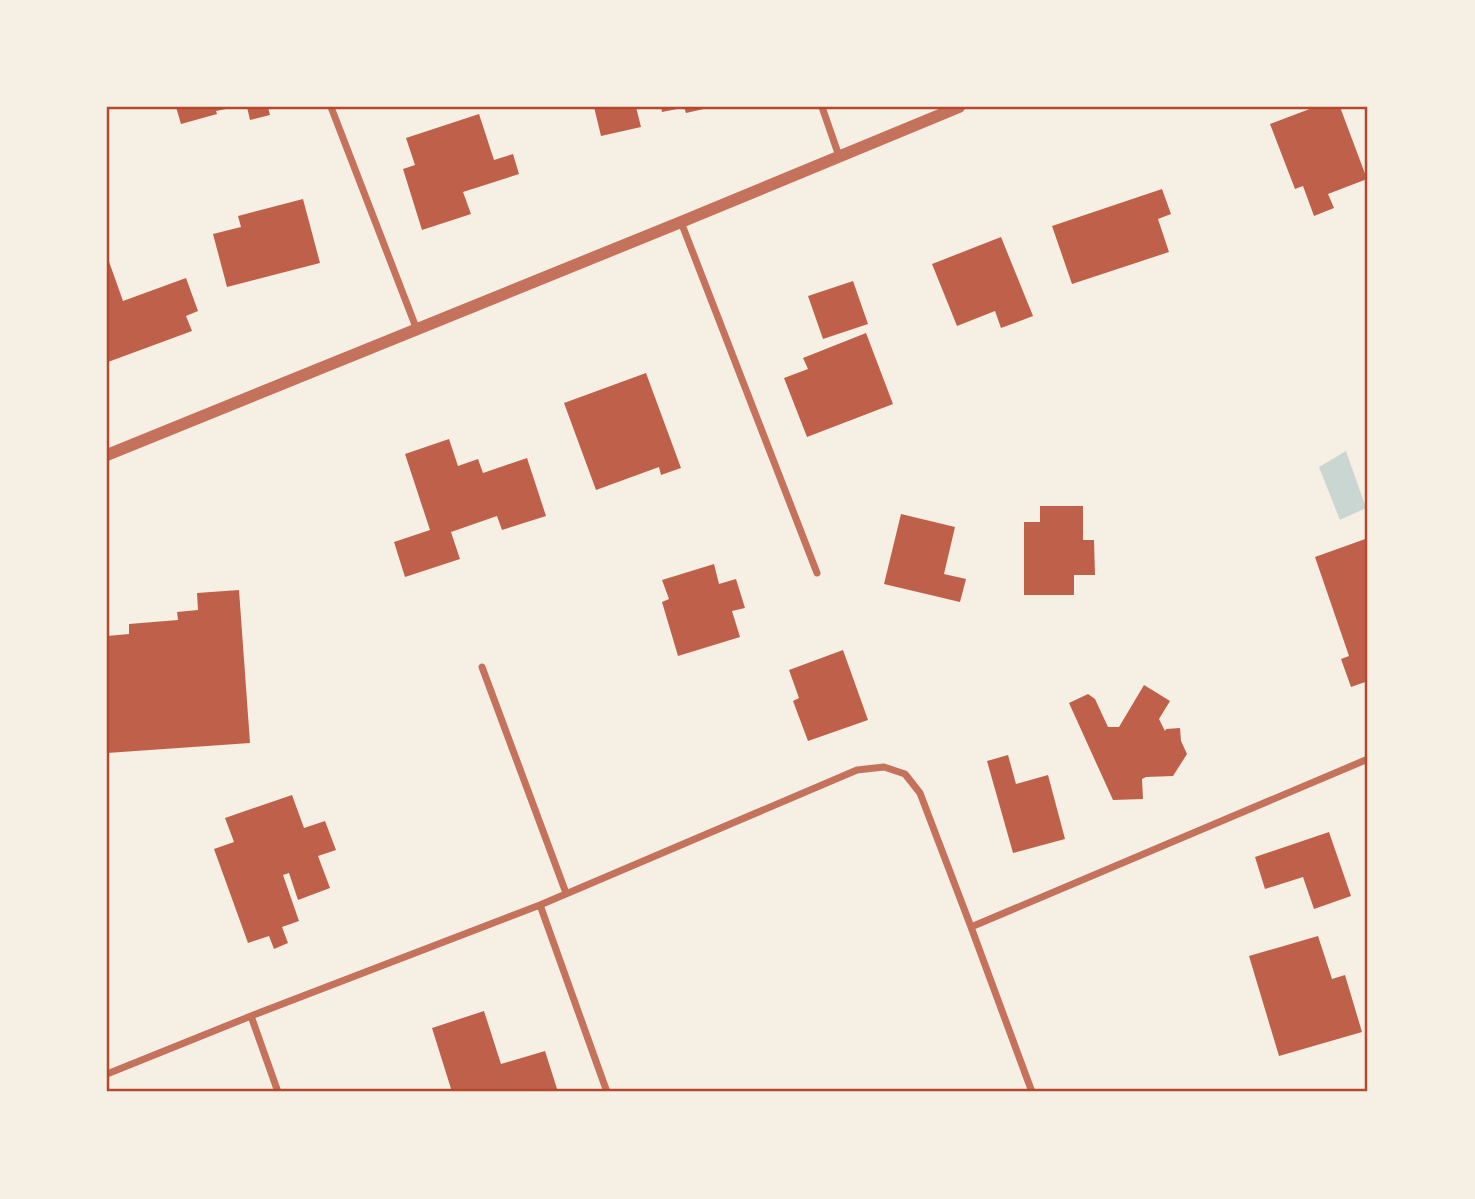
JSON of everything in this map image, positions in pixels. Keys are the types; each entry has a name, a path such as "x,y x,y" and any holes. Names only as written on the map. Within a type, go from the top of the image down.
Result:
{"street":[{"path":"331,107 417,330"},
{"path":"822,107 839,156"},
{"path":"107,455 959,107"},
{"path":"681,222 817,573"},
{"path":"482,667 566,893"},
{"path":"971,927 1368,759"},
{"path":"107,1074 540,905 857,769 884,767 905,774 920,793 1032,1092"},
{"path":"540,905 607,1092"},
{"path":"251,1016 278,1092"}],"shaded area":[{"path":"1346,451 1366,508 1340,520 1319,467"}],"building":[{"path":"176,107 231,107 231,108 181,124"},
{"path":"247,107 268,107 270,115 250,120"},
{"path":"594,107 636,107 641,127 601,136"},
{"path":"661,107 682,107 682,108 662,112"},
{"path":"684,107 708,107 708,108 686,113"},
{"path":"1315,107 1340,107 1367,179 1328,194 1334,208 1314,216 1303,186 1295,189 1270,124"},
{"path":"479,114 494,160 513,154 519,174 463,192 471,214 422,230 403,169 415,165 406,138"},
{"path":"1162,189 1171,214 1158,219 1169,252 1072,284 1052,226"},
{"path":"303,199 320,263 227,287 213,234 241,227 238,216"},
{"path":"1001,237 1033,316 1001,328 995,311 957,326 932,264"},
{"path":"107,256 123,301 186,278 198,311 186,316 192,331 108,362"},
{"path":"853,281 868,324 823,339 808,296"},
{"path":"866,333 893,404 807,437 784,378 808,369 803,358"},
{"path":"646,373 681,468 661,475 659,467 596,490 564,403"},
{"path":"449,439 458,466 478,459 483,473 527,458 546,516 502,530 497,516 451,532 460,559 405,577 394,542 430,530 405,454"},
{"path":"1040,506 1083,506 1083,540 1094,540 1095,575 1074,575 1074,595 1024,595 1024,522 1040,522"},
{"path":"901,514 955,527 944,574 966,579 960,602 884,584"},
{"path":"1368,538 1368,681 1351,687 1341,659 1349,656 1315,557"},
{"path":"714,564 719,584 736,579 745,608 732,611 740,637 678,656 662,602 669,599 662,580"},
{"path":"239,590 250,743 107,753 107,636 129,634 129,624 178,620 177,612 198,610 197,593"},
{"path":"843,650 868,720 808,741 793,701 799,698 789,670"},
{"path":"1144,685 1170,701 1159,719 1165,731 1180,728 1181,741 1187,754 1173,776 1142,779 1143,799 1113,800 1069,703 1088,694 1095,699 1108,727 1119,727"},
{"path":"1008,755 1016,784 1048,775 1065,839 1013,853 987,761"},
{"path":"292,795 304,828 325,821 336,850 318,856 330,888 298,900 289,873 283,875 299,921 282,927 288,943 274,949 269,936 248,943 214,849 234,842 225,818"},
{"path":"1329,832 1351,896 1314,909 1303,877 1265,889 1255,857"},
{"path":"1318,936 1332,979 1345,975 1362,1032 1279,1056 1249,956"},
{"path":"484,1011 501,1064 545,1051 558,1092 452,1092 432,1028"}]}
